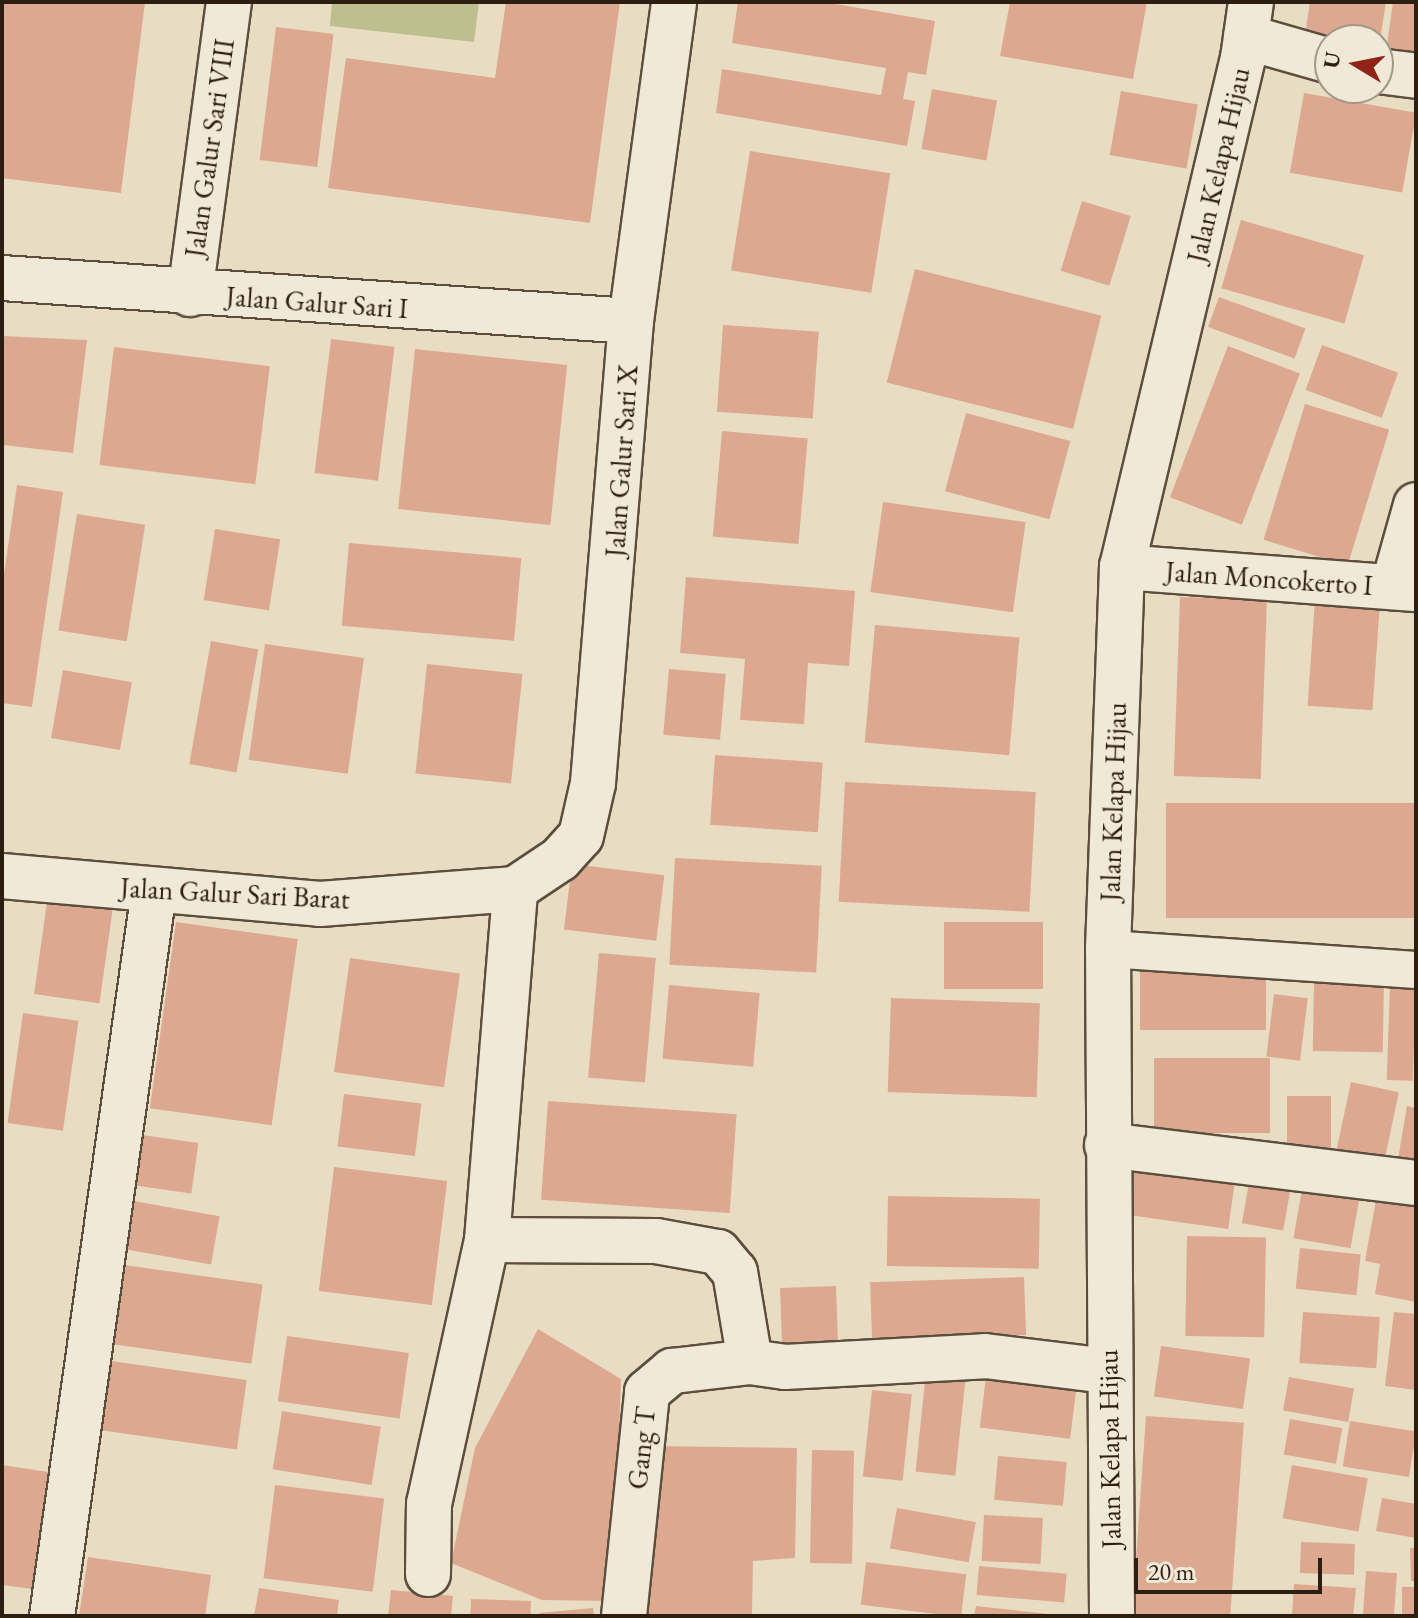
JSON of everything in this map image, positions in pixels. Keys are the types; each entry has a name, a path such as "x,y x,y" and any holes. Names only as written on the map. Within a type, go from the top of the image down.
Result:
{"street":[{"name":"Jalan Galur Sari VIII","path":"190,294 229,2"},
{"name":"Jalan Galur Sari X","path":"515,889 570,848 581,836 589,809 612,591 631,321 674,2"},
{"path":"1249,19 1314,53"},
{"name":"Jalan Kelapa Hijau","path":"1112,1616 1108,1371 1108,949 1122,567 1218,165 1249,19"},
{"path":"1394,73 1416,76"},
{"name":"Jalan Galur Sari I","path":"2,278 190,294 631,321"},
{"path":"1404,588 1416,505"},
{"name":"Jalan Moncokerto I","path":"1122,567 1404,588"},
{"name":"Jalan Galur Sari Barat","path":"2,876 320,904 515,889"},
{"path":"428,1574 429,1504 487,1240 515,889"},
{"path":"52,1616 154,890"},
{"path":"1107,1145 1416,1183"},
{"path":"487,1240 656,1241 718,1252 735,1272 750,1362"},
{"name":"Gang T","path":"624,1616 647,1392 672,1371 750,1362 785,1367 985,1356 1108,1371"}],"lane":[{"path":"1108,949 1416,970"}],"green space":[{"path":"332,2 479,2 474,42 330,26"}],"building":[{"path":"2,2 145,2 121,193 2,178"},
{"path":"506,2 620,2 590,223 328,188 346,58 495,78"},
{"path":"738,2 824,2 935,21 926,75 908,72 903,99 915,101 907,146 716,113 722,69 881,95 886,68 732,43"},
{"path":"1010,2 1147,2 1133,79 1000,56"},
{"path":"1310,2 1386,2 1383,24 1314,24 1314,36 1305,35"},
{"path":"1393,2 1416,2 1416,63 1394,60 1394,24 1390,24"},
{"path":"276,27 334,34 317,167 260,160"},
{"path":"932,89 997,100 986,161 921,149"},
{"path":"1121,91 1198,105 1187,169 1110,155"},
{"path":"1304,93 1314,95 1314,104 1366,104 1416,113 1402,193 1290,173"},
{"path":"750,151 890,173 871,293 731,271"},
{"path":"1082,201 1131,216 1109,286 1061,271"},
{"path":"1241,220 1364,255 1344,324 1221,288"},
{"path":"915,269 1101,315 1073,429 887,383"},
{"path":"1219,297 1305,328 1295,359 1208,327"},
{"path":"723,325 819,332 813,418 717,412"},
{"path":"2,336 87,340 73,453 2,445"},
{"path":"331,339 395,347 378,481 315,473"},
{"path":"1322,345 1398,373 1382,418 1306,390"},
{"path":"1228,346 1300,374 1242,525 1170,497"},
{"path":"114,347 270,366 255,484 99,465"},
{"path":"415,349 567,365 550,525 398,509"},
{"path":"1305,404 1389,430 1348,566 1263,540"},
{"path":"966,413 1070,441 1049,519 945,491"},
{"path":"722,431 808,438 798,544 713,537"},
{"path":"17,485 63,492 32,707 2,703 2,588"},
{"path":"883,502 1026,522 1013,612 870,592"},
{"path":"77,514 145,525 127,641 59,631"},
{"path":"215,529 280,539 269,610 204,600"},
{"path":"349,543 521,558 514,641 342,626"},
{"path":"686,577 855,591 849,666 808,663 804,724 740,720 745,659 680,653"},
{"path":"1180,597 1267,600 1261,779 1174,776"},
{"path":"1315,600 1380,605 1372,710 1308,706"},
{"path":"875,625 1019,638 1009,755 865,743"},
{"path":"211,641 258,649 237,772 189,764"},
{"path":"265,644 364,658 348,774 249,760"},
{"path":"427,664 522,674 511,783 416,773"},
{"path":"669,669 726,674 720,740 663,735"},
{"path":"63,670 132,682 120,750 51,738"},
{"path":"715,755 823,763 818,832 710,825"},
{"path":"845,782 1036,792 1029,912 839,902"},
{"path":"1166,803 1416,803 1416,918 1166,918"},
{"path":"675,858 822,866 816,973 669,965"},
{"path":"572,864 664,875 656,941 564,930"},
{"path":"48,895 113,904 99,1003 34,994"},
{"path":"176,922 298,939 272,1125 150,1108"},
{"path":"944,922 1043,922 1043,989 944,989"},
{"path":"599,953 656,958 645,1082 588,1078"},
{"path":"350,958 460,973 444,1087 334,1072"},
{"path":"1140,963 1266,963 1266,1030 1140,1030"},
{"path":"1314,980 1384,981 1383,1052 1313,1051"},
{"path":"669,985 760,993 753,1067 663,1059"},
{"path":"1390,985 1416,986 1413,1081 1387,1080"},
{"path":"1274,994 1308,998 1300,1061 1266,1057"},
{"path":"891,998 1040,1003 1037,1097 888,1092"},
{"path":"23,1013 78,1021 63,1131 8,1123"},
{"path":"1154,1058 1270,1058 1270,1133 1154,1133"},
{"path":"1351,1082 1399,1092 1381,1176 1333,1166"},
{"path":"344,1094 421,1104 415,1156 338,1147"},
{"path":"1287,1096 1331,1096 1331,1162 1287,1162"},
{"path":"548,1101 737,1114 730,1213 541,1200"},
{"path":"1407,1106 1416,1108 1416,1174 1396,1171"},
{"path":"142,1135 198,1143 191,1193 135,1186"},
{"path":"1132,1166 1235,1180 1228,1229 1125,1215"},
{"path":"334,1167 447,1181 432,1305 319,1291"},
{"path":"1250,1177 1291,1184 1283,1231 1242,1223"},
{"path":"1303,1184 1360,1194 1351,1248 1293,1238"},
{"path":"888,1196 1040,1199 1039,1269 887,1266"},
{"path":"128,1200 220,1216 211,1264 119,1248"},
{"path":"1376,1200 1416,1207 1416,1302 1375,1294 1380,1264 1365,1261"},
{"path":"1187,1236 1266,1237 1264,1337 1185,1336"},
{"path":"1300,1248 1361,1254 1356,1295 1296,1289"},
{"path":"117,1264 263,1284 251,1364 106,1343"},
{"path":"1024,1277 1026,1335 872,1340 870,1282"},
{"path":"836,1286 838,1345 782,1347 780,1288"},
{"path":"1303,1312 1380,1317 1376,1368 1299,1363"},
{"path":"1394,1312 1416,1314 1416,1390 1385,1386"},
{"path":"538,1329 621,1379 613,1601 542,1600 451,1563 475,1448"},
{"path":"287,1336 409,1353 400,1418 278,1401"},
{"path":"1161,1346 1250,1359 1243,1409 1154,1397"},
{"path":"111,1361 247,1380 237,1449 101,1430"},
{"path":"926,1372 966,1376 955,1476 916,1471"},
{"path":"986,1377 1076,1388 1070,1439 980,1428"},
{"path":"1289,1377 1354,1388 1348,1422 1283,1410"},
{"path":"872,1390 912,1394 903,1481 863,1477"},
{"path":"282,1411 381,1427 372,1485 273,1469"},
{"path":"1146,1416 1244,1423 1230,1616 1132,1616"},
{"path":"1290,1419 1342,1428 1336,1464 1284,1454"},
{"path":"1350,1421 1416,1431 1409,1477 1343,1466"},
{"path":"651,1446 797,1448 795,1558 753,1561 752,1616 649,1616"},
{"path":"812,1450 854,1451 852,1564 810,1563"},
{"path":"998,1456 1067,1462 1063,1506 994,1500"},
{"path":"2,1465 48,1472 33,1589 2,1585"},
{"path":"1292,1465 1368,1478 1358,1532 1283,1518"},
{"path":"275,1485 384,1498 373,1592 264,1578"},
{"path":"1382,1498 1416,1504 1416,1538 1376,1531"},
{"path":"897,1508 976,1522 969,1562 890,1548"},
{"path":"984,1515 1043,1518 1041,1564 982,1561"},
{"path":"1301,1542 1355,1544 1354,1575 1300,1573"},
{"path":"1410,1548 1416,1548 1416,1581 1411,1581"},
{"path":"88,1557 211,1575 205,1616 79,1616"},
{"path":"866,1562 966,1574 961,1616 861,1605"},
{"path":"979,1566 1067,1574 1064,1603 976,1595"},
{"path":"1366,1571 1397,1573 1394,1616 1363,1616"},
{"path":"1294,1584 1356,1588 1353,1616 1292,1616"},
{"path":"1402,1587 1416,1587 1416,1616 1402,1616"},
{"path":"259,1588 339,1600 337,1616 254,1616"},
{"path":"391,1590 453,1596 451,1616 388,1616"},
{"path":"471,1599 531,1601 530,1616 470,1616"},
{"path":"976,1606 1049,1614 1049,1616 974,1616"},
{"path":"593,1608 594,1616 540,1616 539,1613"}]}
